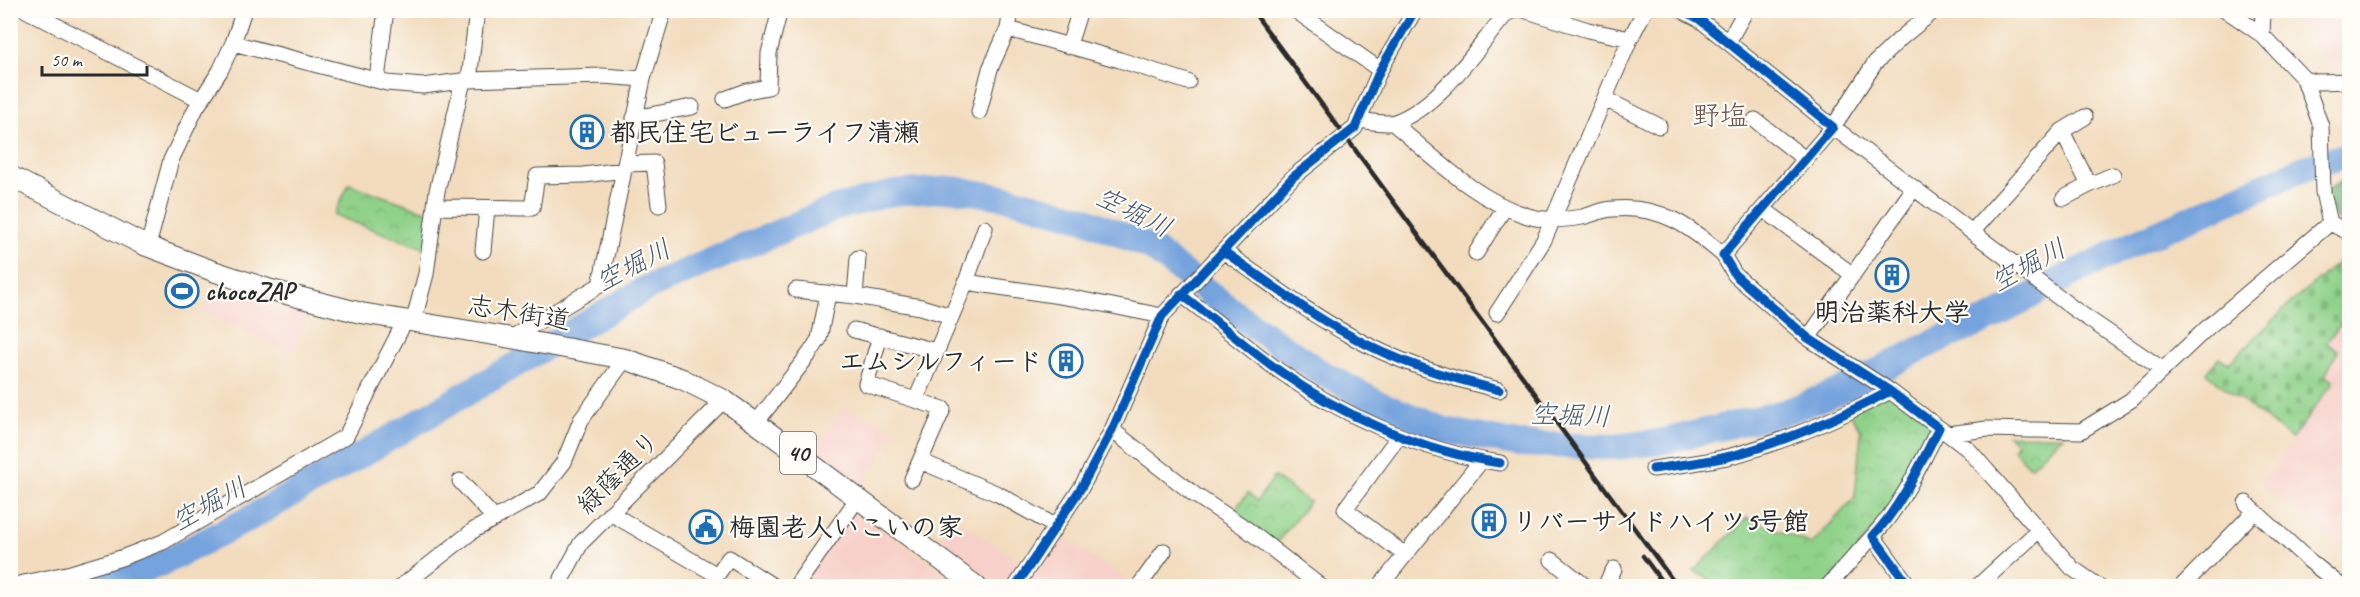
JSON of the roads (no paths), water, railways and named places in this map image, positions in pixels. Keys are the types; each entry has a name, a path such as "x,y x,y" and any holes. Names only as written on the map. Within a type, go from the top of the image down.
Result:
{"main road":[{"name":"志木街道","path":"10,176 144,245 271,290 360,313 603,354 625,359 682,379 724,400 976,586"}],"street":[{"path":"26,10 201,100"},
{"path":"144,245 151,235 171,160 201,100 220,71 233,43 244,10"},
{"path":"377,79 387,10"},
{"path":"19,585 71,573 164,542 346,436 409,322 426,274 437,190 466,81 477,10"},
{"path":"516,338 600,285 643,79 664,10"},
{"path":"725,99 768,87 770,53 780,10"},
{"path":"979,112 990,69 1008,29 1011,10"},
{"path":"1069,45 1080,10"},
{"path":"1295,10 1380,70"},
{"path":"1016,586 1081,488 1112,430 1162,316 1293,177 1355,128 1380,70 1415,10"},
{"path":"1393,123 1424,105 1464,68 1506,14 1514,10"},
{"path":"1524,10 1588,30 1630,39"},
{"path":"1497,314 1544,240 1630,39 1645,10"},
{"path":"1682,10 1699,19 1833,127 2072,307 2162,369"},
{"path":"1728,42 1746,10"},
{"path":"1723,255 1833,127 1875,63 1935,10"},
{"path":"2226,10 2262,35 2304,79 2321,126 2323,192 2330,223 2349,233"},
{"path":"2262,35 2263,10"},
{"path":"1008,29 1069,45 1188,82"},
{"path":"233,43 387,82 423,86 466,81 603,76 643,79"},
{"path":"2304,79 2317,82 2349,81"},
{"path":"1605,99 1659,126"},
{"path":"634,118 692,107"},
{"path":"1972,232 2062,132 2085,117"},
{"path":"1358,120 1393,123 1469,186 1505,207 1530,217 1553,220 1581,217 1612,208 1640,210 1673,218 1693,229 1723,255 1735,275 1808,338 1888,390 1969,450 2072,568 2098,586"},
{"path":"1755,120 1806,160"},
{"path":"2062,132 2089,185"},
{"path":"435,207 532,208 537,176 584,175 654,163 659,204"},
{"path":"2064,198 2113,175"},
{"path":"1808,338 1914,188"},
{"path":"1476,253 1505,207"},
{"path":"483,250 487,208"},
{"path":"1763,209 1853,275"},
{"path":"1944,431 2081,430 2131,400 2207,328 2330,223"},
{"path":"916,400 966,282 985,228"},
{"path":"1223,251 1322,319 1374,348 1415,366 1499,390"},
{"path":"855,296 858,258"},
{"path":"966,282 1073,298 1162,316"},
{"path":"795,290 855,296 921,307 951,316"},
{"path":"756,423 819,339 828,294"},
{"path":"1181,294 1280,371 1350,414 1399,436 1500,463"},
{"path":"854,330 936,351"},
{"path":"880,336 866,384 943,409 912,479"},
{"path":"402,586 474,530 540,493 564,462 581,420 625,359"},
{"path":"1653,469 1728,456 1802,434 1888,390"},
{"name":"緑蔭通り","path":"558,586 580,543 724,400"},
{"path":"1112,430 1195,495 1244,527 1320,586"},
{"path":"1828,586 1883,526 1944,431"},
{"path":"1399,436 1345,509 1405,555"},
{"path":"1380,586 1482,460"},
{"path":"920,461 999,494 1055,526"},
{"path":"460,481 495,519"},
{"path":"796,586 858,498"},
{"path":"2182,586 2250,507 2341,586"},
{"path":"610,513 717,575 729,558 772,586"},
{"path":"1978,586 2038,531"},
{"path":"1873,536 1909,586"},
{"path":"1139,586 1164,551"},
{"path":"1552,560 1585,586"},
{"path":"1605,586 1614,569"}],"waterway":[{"name":"空堀川","path":"96,586 161,564 248,519 647,288 835,208 893,193 954,189 1008,198 1082,218 1150,247 1239,316 1320,372 1376,402 1445,430 1519,444 1615,447 1664,441 1785,412 1837,392 1932,343 1992,318 2052,284 2132,244 2302,169 2350,154"}],"railway":[{"path":"1252,10 1677,586"},
{"path":"1643,556 1665,586"}],"place":[{"name":"都民住宅ビューライフ清瀬","path":"587,132"},
{"name":"明治薬科大学","path":"1892,275"},
{"name":"chocoZAP","path":"182,291"},
{"name":"エムシルフィード","path":"1066,361"},
{"name":"リバーサイドハイツ5号館","path":"1489,521"},
{"name":"梅園老人いこいの家","path":"706,527"}],"district":[{"name":"野塩","path":"1720,115"}]}
